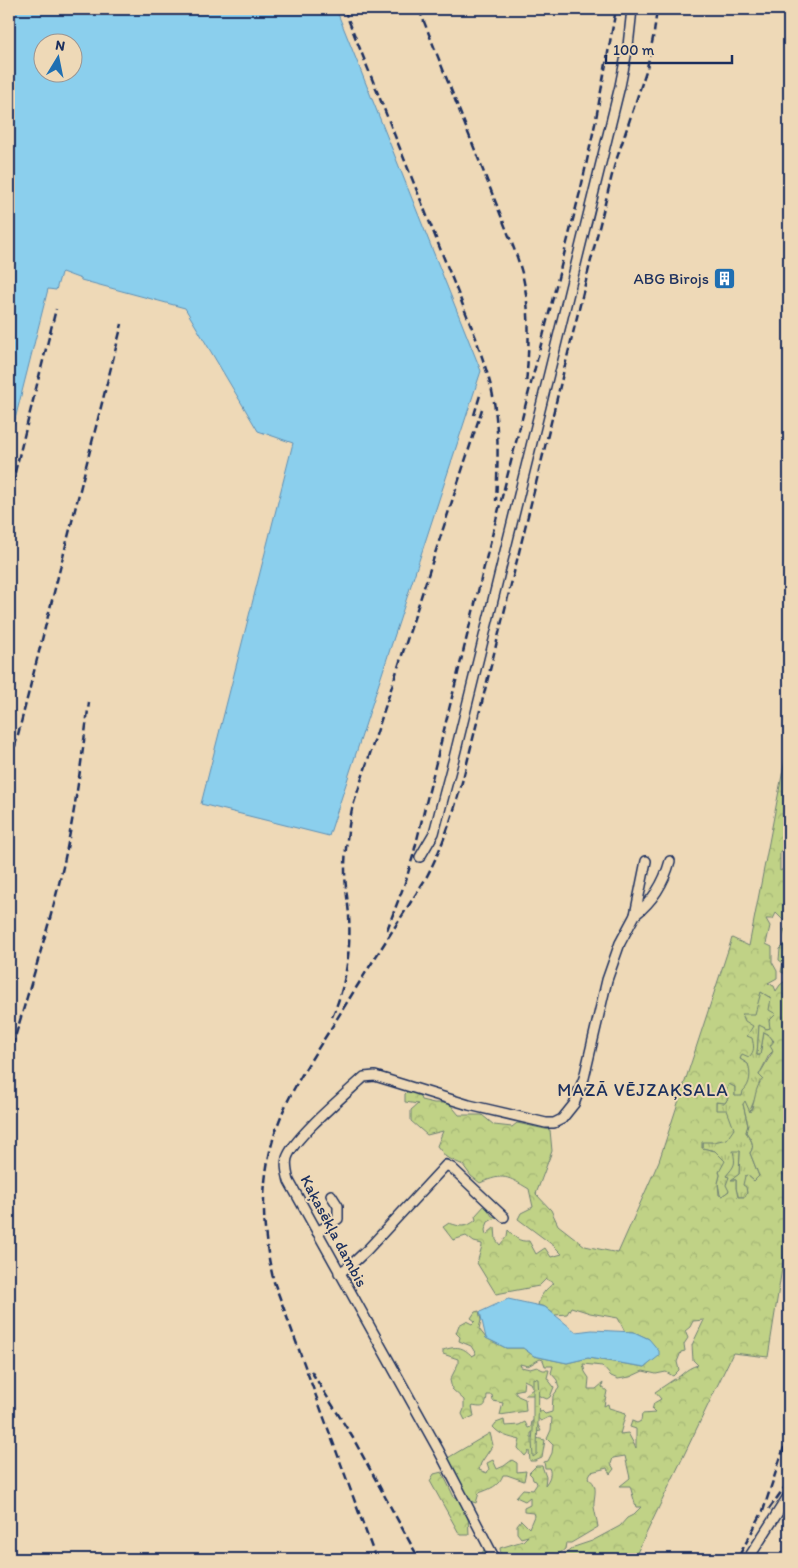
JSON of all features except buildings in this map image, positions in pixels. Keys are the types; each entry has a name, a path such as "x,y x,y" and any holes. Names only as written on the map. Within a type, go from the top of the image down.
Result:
{"street":[{"path":"420,857 434,834 458,740 620,86 628,46 632,9"},
{"path":"635,915 646,861"},
{"path":"635,915 647,905 659,888 666,876 670,861"},
{"name":"Kaķasēkļa dambis","path":"496,1559 443,1459 288,1181 286,1167 288,1156 305,1133 364,1077 375,1076 470,1104 546,1123 554,1123 562,1119 574,1104 584,1078 608,980 620,943 635,915"},
{"path":"339,1273 367,1250 446,1164 504,1217"},
{"path":"317,1232 338,1219 338,1206 331,1195"},
{"path":"748,1559 789,1495"}],"green space":[{"path":"789,739 789,794 784,806 788,815 789,813 789,850 780,851 780,871 789,866 789,920 784,921 776,913 773,919 766,919 770,926 766,944 772,947 772,962 777,971 777,978 768,983 774,986 776,991 789,978 789,1224 768,1357 733,1353 634,1559 563,1559 565,1554 574,1547 592,1541 620,1526 641,1507 636,1507 630,1486 620,1486 630,1478 625,1456 613,1458 611,1464 614,1469 610,1474 607,1468 591,1472 588,1478 592,1481 595,1488 594,1507 598,1527 571,1543 566,1543 565,1549 553,1559 478,1559 484,1550 501,1557 500,1548 523,1541 528,1536 521,1538 517,1533 517,1525 521,1520 529,1528 534,1516 533,1513 524,1512 524,1508 530,1505 530,1497 525,1501 516,1497 523,1489 533,1490 537,1484 529,1473 536,1466 542,1466 546,1477 545,1485 549,1479 550,1470 545,1468 544,1462 548,1461 552,1453 553,1445 547,1439 551,1430 552,1418 549,1417 541,1421 536,1417 536,1411 542,1411 545,1414 552,1412 553,1396 559,1388 557,1380 551,1373 553,1366 545,1366 543,1360 540,1359 528,1366 520,1364 521,1367 530,1369 537,1367 549,1370 547,1378 554,1387 550,1397 547,1399 537,1395 525,1395 533,1389 530,1383 524,1380 523,1389 514,1391 518,1396 525,1399 526,1411 500,1415 503,1403 493,1401 492,1395 487,1395 485,1405 482,1407 472,1406 474,1416 465,1420 462,1414 464,1400 452,1389 450,1380 458,1364 458,1359 443,1354 443,1350 456,1348 465,1350 472,1356 476,1354 471,1346 459,1341 460,1337 456,1333 459,1325 466,1321 472,1324 475,1321 471,1318 475,1312 479,1311 481,1320 479,1329 486,1338 506,1348 523,1348 534,1356 567,1363 588,1358 645,1367 651,1362 649,1339 634,1332 625,1332 618,1318 590,1313 571,1307 567,1314 555,1315 545,1307 538,1305 544,1292 554,1283 546,1279 539,1286 496,1294 477,1263 482,1244 474,1242 466,1236 453,1240 443,1227 449,1223 466,1226 476,1220 475,1216 485,1205 492,1216 497,1217 488,1222 485,1230 486,1235 495,1227 496,1240 500,1245 507,1236 508,1230 519,1240 529,1241 536,1254 545,1248 551,1257 562,1254 518,1219 521,1213 533,1207 529,1189 505,1177 480,1183 471,1176 463,1165 446,1157 437,1146 443,1131 427,1135 411,1121 411,1110 418,1104 405,1102 405,1094 409,1090 419,1094 421,1100 434,1103 449,1103 459,1115 482,1115 494,1125 512,1127 517,1123 550,1130 552,1151 536,1194 551,1210 558,1225 585,1246 618,1253 659,1161 732,938 749,946","holes":["761,992 771,998 769,1010 776,1014 769,1021 770,1028 767,1029 759,1025 757,1055 760,1055 764,1032 774,1041 770,1046 773,1051 759,1075 763,1079 758,1086 750,1112 745,1101 743,1104 748,1125 746,1132 752,1144 750,1153 759,1176 754,1181 747,1175 745,1176 743,1185 746,1187 747,1193 745,1197 738,1197 736,1180 731,1180 739,1174 740,1151 733,1151 734,1165 726,1176 729,1177 726,1185 729,1191 722,1196 719,1195 718,1183 719,1172 725,1161 715,1151 702,1148 702,1142 727,1139 734,1129 727,1110 716,1110 716,1102 725,1103 728,1098 725,1093 729,1084 735,1087 735,1096 742,1096 743,1091 748,1085 750,1075 748,1064 740,1059 742,1054 749,1057 752,1053 754,1046 752,1038 747,1036 753,1026 745,1021 742,1014 755,1014","704,1320 692,1345 693,1360 698,1365 690,1368 655,1392 661,1399 654,1403 652,1410 655,1413 642,1414 641,1421 637,1423 632,1421 630,1427 636,1429 636,1448 628,1433 620,1434 626,1413 609,1408 608,1404 604,1406 607,1391 602,1387 603,1383 596,1389 588,1389 589,1378 583,1364 602,1366 611,1376 618,1379 630,1377 643,1371 656,1374 666,1372 673,1376 679,1370 677,1362 681,1352 685,1351 684,1344 688,1338 685,1331 693,1321"]},
{"path":"789,925 789,975 781,972 783,963 779,960 780,949 788,941 784,930"},
{"path":"761,992 771,998 776,1014 771,1028 767,1029 759,1026 757,1055 760,1055 764,1032 772,1040 773,1051 759,1075 763,1079 749,1113 743,1104 748,1126 746,1132 752,1145 750,1153 759,1176 754,1181 747,1175 747,1193 745,1197 738,1197 736,1180 730,1180 739,1174 740,1151 734,1167 726,1176 729,1177 729,1191 722,1196 720,1195 718,1183 720,1175 715,1151 702,1148 702,1141 714,1142 716,1102 725,1103 728,1098 725,1093 729,1084 735,1087 735,1096 748,1083 748,1064 740,1059 746,1036 742,1014"},
{"path":"533,1378 538,1379 539,1397 537,1454 533,1457 532,1441"},
{"path":"504,1420 505,1426 519,1425 525,1422 528,1428 531,1427 532,1421 536,1421 541,1431 531,1433 531,1437 545,1440 542,1458 530,1461 529,1451 525,1456 518,1448 520,1440 502,1434 493,1427 496,1423"},
{"path":"490,1433 493,1445 481,1463 479,1470 487,1473 489,1469 487,1463 493,1460 497,1469 512,1460 517,1463 517,1472 526,1471 524,1481 503,1475 497,1484 479,1493 476,1503 470,1501 446,1459"},
{"path":"442,1472 454,1497 461,1497 460,1504 463,1506 464,1514 468,1514 469,1535 460,1535 430,1481 434,1474"}],"water":[{"path":"9,9 336,9 481,371 329,836 201,804 293,443 258,431 185,308 81,280 62,272 56,290 48,289 9,443"},
{"path":"508,1299 545,1307 576,1332 592,1330 634,1332 649,1339 659,1351 659,1356 645,1367 588,1358 567,1363 534,1356 523,1348 506,1348 486,1338 480,1312"}],"railway":[{"path":"344,9 476,338 493,394 497,424 496,501"},
{"path":"419,9 521,269 528,315 526,385"},
{"path":"387,930 413,856 484,567 581,188 616,9"},
{"path":"376,1559 274,1282 265,1231 265,1182 268,1158 283,1111 295,1087 426,878 449,824 466,767 614,167 647,68 657,9"},
{"path":"9,496 56,309"},
{"path":"9,770 122,324"},
{"path":"474,415 481,392"},
{"path":"332,1017 341,993 348,955 349,916 345,862 352,809 482,409"},
{"path":"9,1058 63,867 75,806 89,702"},
{"path":"311,1371 353,1438 419,1559"},
{"path":"740,1554 763,1511 789,1432"},
{"path":"769,1509 789,1481"}],"place":[{"name":"ABG Birojs","path":"725,278"}],"district":[{"name":"MAZĀ VĒJZAĶSALA","path":"643,1090"}]}
